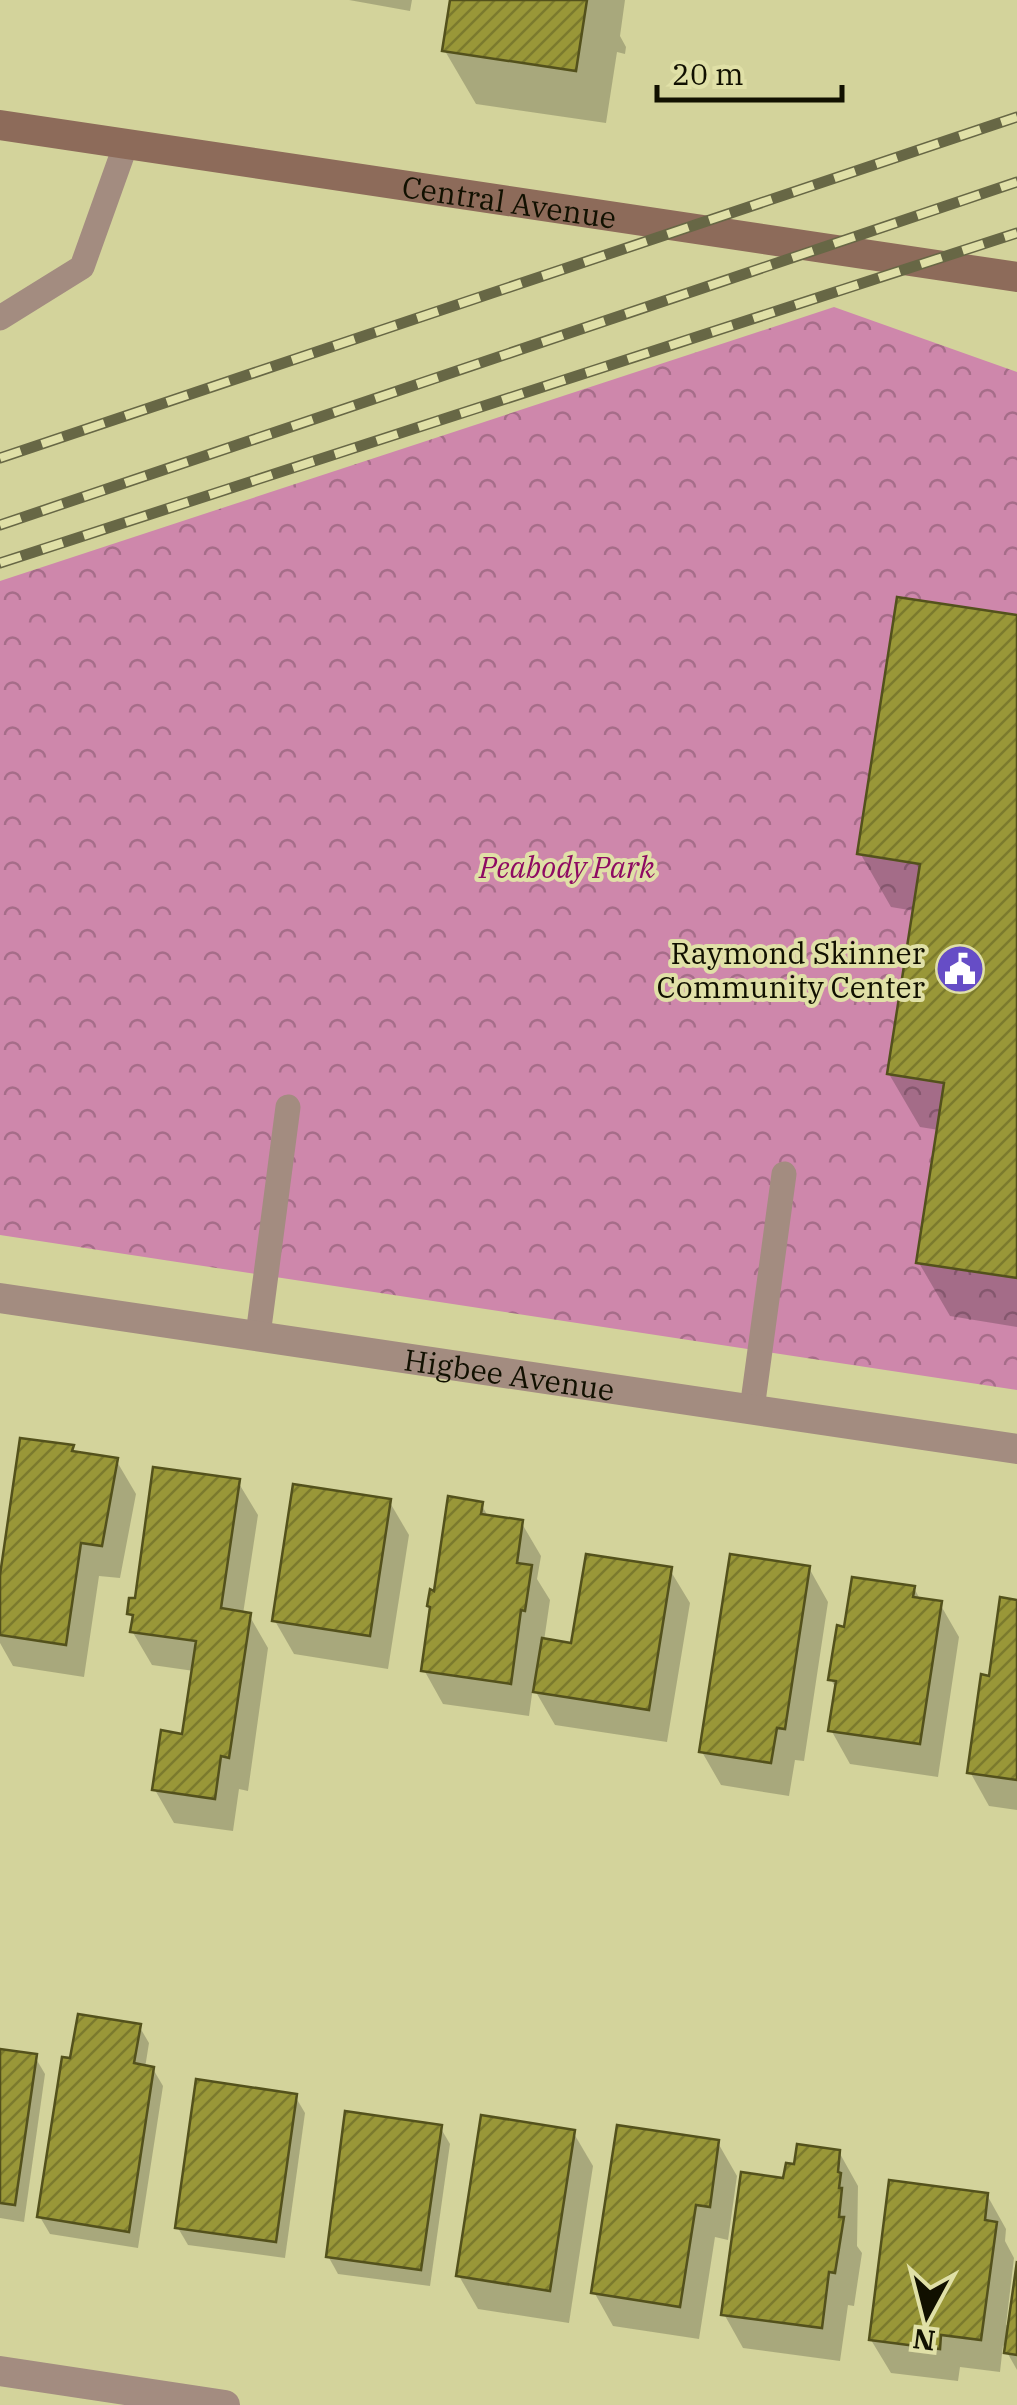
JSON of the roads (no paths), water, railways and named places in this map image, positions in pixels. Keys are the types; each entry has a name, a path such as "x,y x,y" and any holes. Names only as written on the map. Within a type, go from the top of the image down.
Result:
{"main road":[{"name":"Central Avenue","path":"0,125 1017,277"}],"street":[{"name":"Higbee Avenue","path":"0,1298 1017,1449"},
{"path":"0,2371 225,2405"}],"lane":[{"path":"0,318 82,267 126,144"},
{"path":"258,1335 288,1107"},
{"path":"752,1409 784,1174"}],"railway":[{"path":"0,458 1017,117"},
{"path":"0,525 1017,182"},
{"path":"0,563 1017,233"}],"place":[{"name":"Raymond Skinner Community Center","path":"960,969"}],"park label":[{"name":"Peabody Park","path":"567,866"}]}
